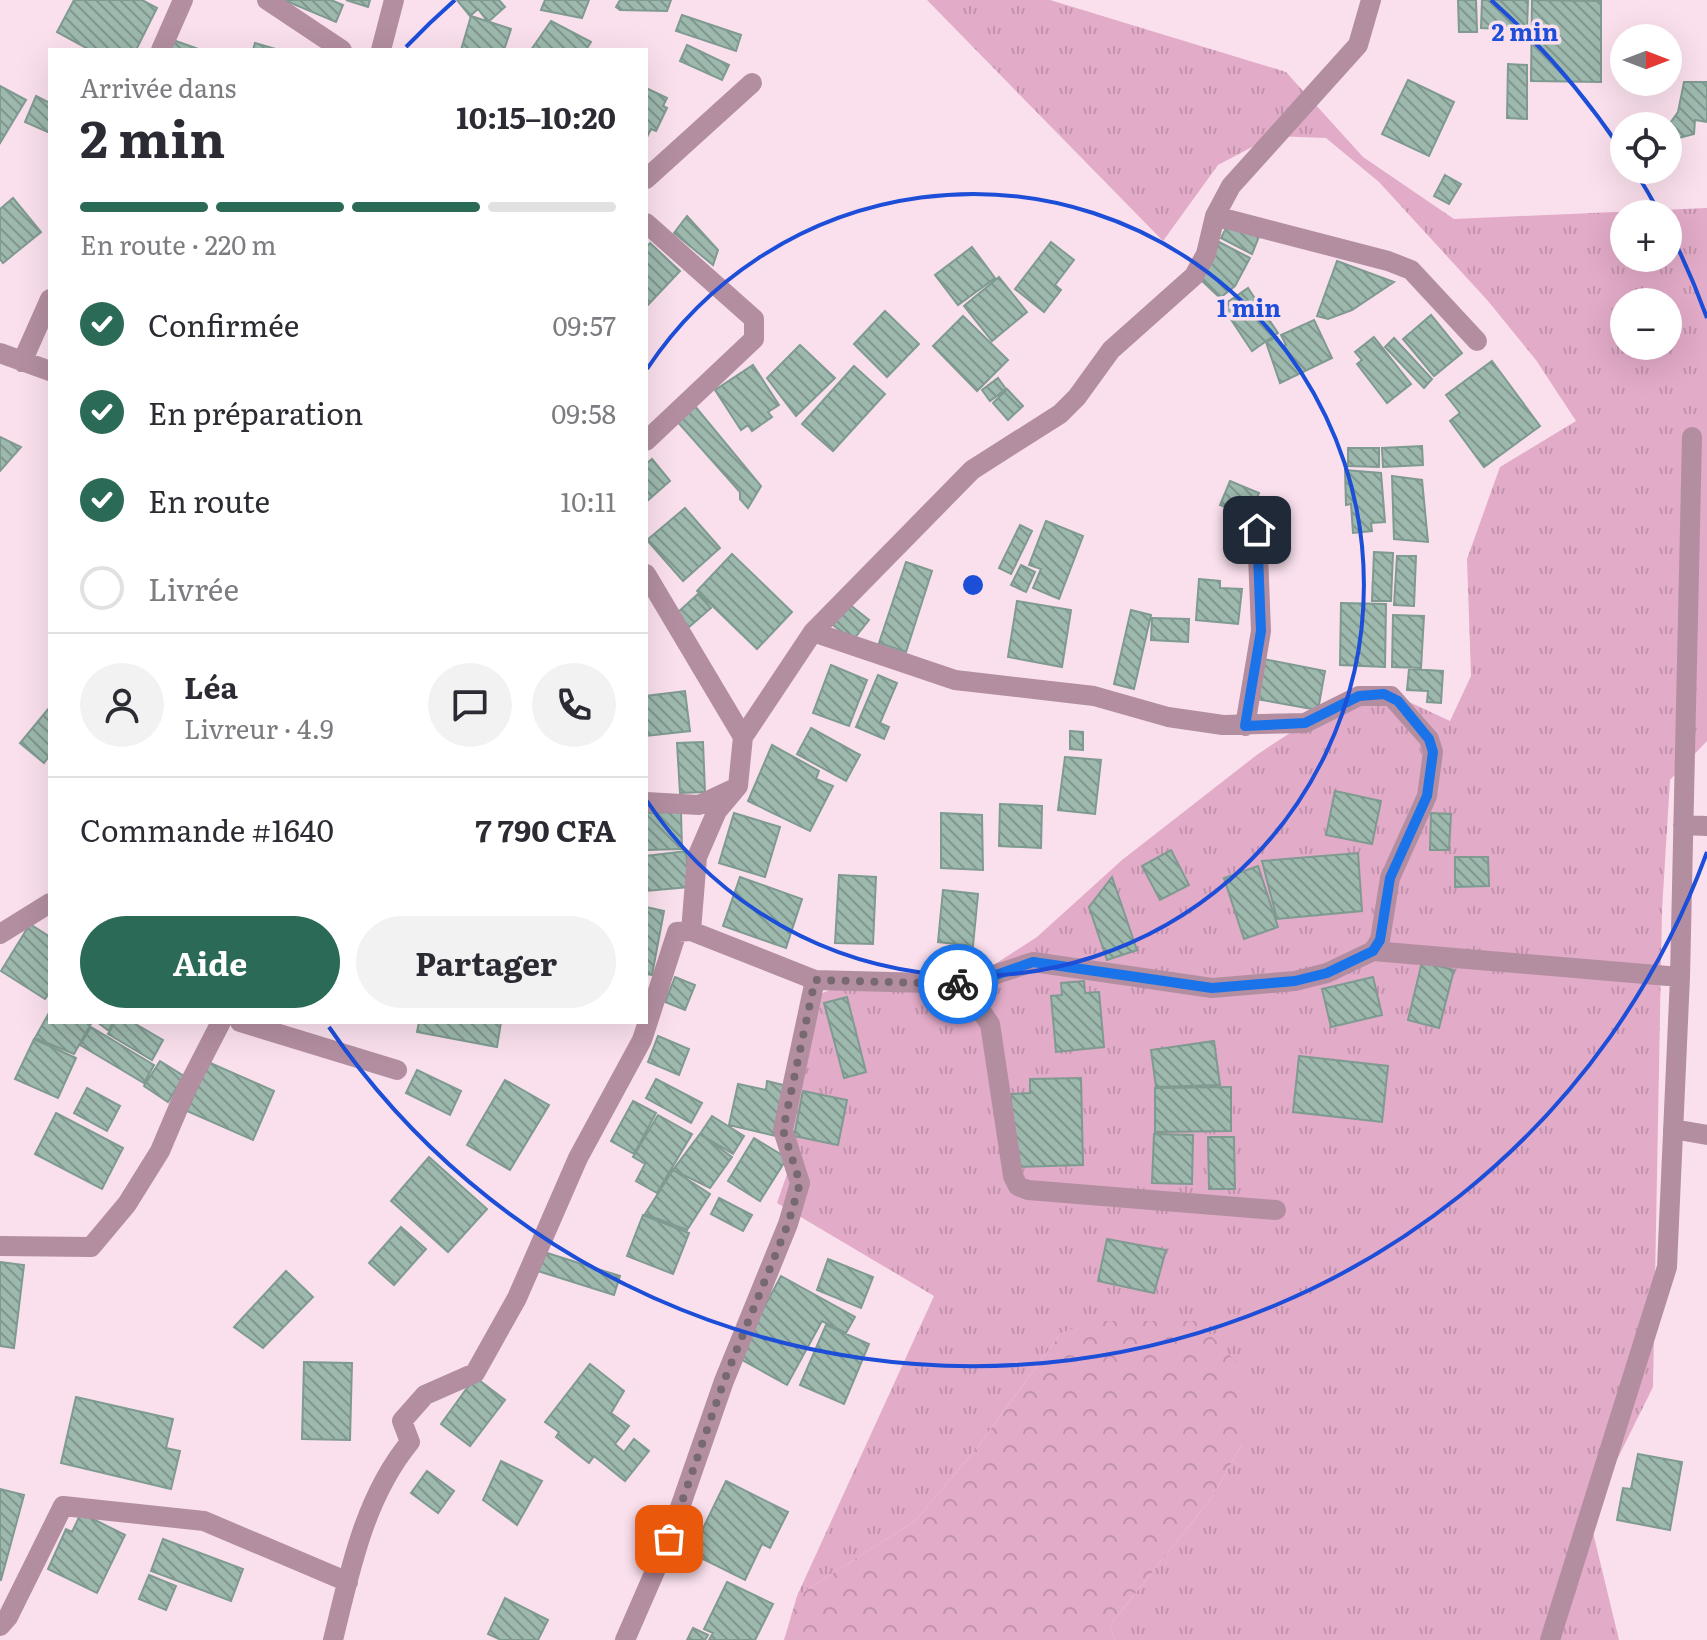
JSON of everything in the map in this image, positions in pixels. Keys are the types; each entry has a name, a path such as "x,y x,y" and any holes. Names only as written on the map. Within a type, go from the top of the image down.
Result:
{"street":[{"path":"162,48 183,0"},
{"path":"267,0 339,48"},
{"path":"382,48 394,0"},
{"path":"691,931 697,857 717,811 738,786 743,737 813,632 972,470 1060,414 1077,397 1111,350 1194,276 1206,254 1215,216 1231,186 1358,45 1371,0"},
{"path":"648,177 752,83"},
{"path":"1215,216 1411,270 1477,341"},
{"path":"648,225 754,319 757,332 754,339 648,439"},
{"path":"22,362 48,304"},
{"path":"0,353 48,370"},
{"path":"1550,1640 1667,1267 1680,977 1692,437"},
{"path":"1245,726 1261,631 1257,530"},
{"path":"648,577 743,737"},
{"path":"813,632 955,680 1077,694 1168,717 1245,726 1305,723 1359,696 1384,694 1398,701 1429,739 1433,752 1427,796 1390,878 1380,940 1373,951"},
{"path":"648,802 699,805 738,786"},
{"path":"1683,825 1707,826"},
{"path":"0,934 48,904"},
{"path":"648,1021 677,932 691,931 815,980 941,985 976,982 1033,962 1212,988 1295,981 1327,973 1373,951 1680,977"},
{"path":"625,1640 669,1539 724,1381 788,1224 800,1183 783,1130 815,980"},
{"path":"941,985 983,1014 990,1024 1013,1176 1018,1186 1028,1190 1276,1210"},
{"path":"0,1246 91,1247 127,1204 160,1151 185,1092 220,1024"},
{"path":"247,1024 397,1070"},
{"path":"333,1640 373,1505 391,1465 410,1442 402,1421 425,1395 475,1373 517,1298 578,1158 642,1040 647,1024"},
{"path":"1673,1129 1707,1135"},
{"path":"0,1626 8,1617 63,1506 204,1521 348,1582"}],"green space":[{"path":"927,0 1050,0 1286,72 1363,157 1454,219 1610,212 1610,272 1682,272 1682,209 1707,208 1707,741 1670,780 1662,910 1653,1387 1589,1516 1619,1640 1115,1640 1110,1625 1213,1496 1242,1444 1061,1333 976,1449 915,1521 797,1596 934,1296 777,1203 787,1174 813,997 849,982 981,973 1037,937 1122,860 1258,754 1325,710 1375,686 1450,721 1471,676 1467,559 1500,467 1576,421 1536,360 1488,301 1379,182 1326,138 1273,136 1218,165 1163,241"},
{"path":"1094,1321 1197,1321 1242,1368 1242,1444 1213,1496 1110,1625 1115,1640 784,1640 797,1596 915,1521 976,1449 1061,1333"}],"building":[{"path":"74,0 142,0 157,8 137,48 86,48 57,32"},
{"path":"284,0 331,0 343,5 336,22"},
{"path":"346,0 370,0 368,7"},
{"path":"457,0 499,0 505,7 488,22 478,9 470,16"},
{"path":"545,0 589,0 582,18 541,10"},
{"path":"620,0 671,0 667,11 620,10 616,7"},
{"path":"1458,0 1476,0 1477,32 1459,32"},
{"path":"1482,0 1528,0 1527,30 1481,28"},
{"path":"1532,0 1601,1 1601,82 1531,81"},
{"path":"682,15 741,35 736,51 676,31"},
{"path":"471,16 511,29 505,48 462,48"},
{"path":"551,21 591,42 587,48 532,48"},
{"path":"173,40 195,48 171,48"},
{"path":"255,43 272,48 254,48"},
{"path":"687,45 729,65 722,80 680,61"},
{"path":"1508,64 1527,65 1527,119 1507,118"},
{"path":"1408,80 1454,102 1429,156 1382,134"},
{"path":"1684,82 1707,82 1707,122 1695,120 1694,134 1682,137 1682,112 1678,112"},
{"path":"0,86 26,100 0,143"},
{"path":"648,89 667,98 663,106 667,108 656,131 651,129 648,135"},
{"path":"36,96 48,102 48,132 25,122"},
{"path":"1445,175 1461,184 1449,204 1434,196"},
{"path":"13,198 41,232 3,263 0,259 0,209"},
{"path":"687,216 718,250 713,265 674,233"},
{"path":"1228,224 1260,234 1252,254 1221,238"},
{"path":"1051,242 1074,260 1055,285 1061,290 1044,312 1015,289"},
{"path":"1219,242 1250,258 1235,286 1220,298 1199,278"},
{"path":"650,243 680,271 648,305"},
{"path":"972,247 995,278 958,305 935,275"},
{"path":"1337,261 1394,282 1352,310 1328,319 1317,316"},
{"path":"999,277 1027,312 992,341 964,306"},
{"path":"1248,288 1278,333 1252,351 1222,306"},
{"path":"885,311 919,344 887,377 854,344"},
{"path":"1431,315 1462,353 1434,376 1403,339"},
{"path":"963,316 1008,360 977,391 933,346"},
{"path":"1314,320 1332,358 1280,383 1266,342 1277,337 1282,347 1286,345 1281,335"},
{"path":"1374,337 1411,384 1387,403 1357,364 1362,360 1355,352"},
{"path":"1394,338 1432,379 1424,388 1385,347"},
{"path":"800,345 835,378 796,416 767,378"},
{"path":"1492,361 1540,426 1484,467 1450,421 1460,413 1446,395"},
{"path":"753,365 779,405 768,412 772,417 752,431 748,425 741,430 715,390"},
{"path":"854,366 885,394 833,451 802,424"},
{"path":"998,378 1006,389 990,401 982,390"},
{"path":"1007,389 1023,406 1008,420 993,403"},
{"path":"694,405 761,486 748,508 740,499 740,492 676,420"},
{"path":"0,437 21,447 0,471"},
{"path":"1422,446 1423,465 1383,467 1382,448"},
{"path":"1348,448 1379,448 1379,467 1348,466"},
{"path":"652,459 670,481 648,500 648,462"},
{"path":"1345,470 1381,473 1385,522 1371,523 1372,531 1353,533 1351,504 1346,505"},
{"path":"1392,476 1422,480 1428,542 1394,539"},
{"path":"1230,481 1259,493 1249,517 1220,505"},
{"path":"685,508 720,548 683,581 648,539"},
{"path":"1046,521 1083,536 1059,599 1033,588 1041,569 1029,565"},
{"path":"1020,525 1032,531 1011,574 999,568"},
{"path":"1374,552 1393,553 1391,601 1372,601"},
{"path":"732,554 792,612 757,649 697,591"},
{"path":"1397,556 1416,556 1414,606 1394,605"},
{"path":"906,562 932,571 906,652 879,643"},
{"path":"1021,565 1035,572 1026,592 1011,585"},
{"path":"1199,579 1220,581 1220,588 1242,589 1238,624 1196,620"},
{"path":"698,594 711,608 689,627 677,613"},
{"path":"1017,601 1071,610 1062,667 1008,657"},
{"path":"1341,603 1386,604 1385,667 1340,665"},
{"path":"849,604 869,620 853,640 833,625"},
{"path":"1131,610 1151,615 1134,689 1114,684"},
{"path":"1393,615 1424,616 1421,668 1392,667"},
{"path":"1152,618 1189,619 1188,642 1151,640"},
{"path":"1263,659 1325,671 1318,710 1256,699"},
{"path":"831,665 867,680 849,726 813,713"},
{"path":"1409,669 1443,671 1441,703 1427,702 1428,691 1407,690"},
{"path":"878,675 897,683 880,723 889,727 884,739 856,727"},
{"path":"685,691 690,731 648,736 648,696"},
{"path":"48,709 48,758 44,763 20,743"},
{"path":"811,728 860,755 846,781 797,754"},
{"path":"1070,731 1083,732 1083,750 1070,749"},
{"path":"703,742 705,792 680,793 677,743"},
{"path":"772,745 819,771 816,779 833,786 810,831 748,801"},
{"path":"1065,757 1101,760 1095,814 1058,810"},
{"path":"1335,791 1381,801 1372,844 1326,835"},
{"path":"1000,804 1042,806 1041,848 999,846"},
{"path":"681,812 682,849 648,850 648,813"},
{"path":"734,813 780,827 765,877 719,863"},
{"path":"941,813 982,815 983,870 941,868"},
{"path":"1431,813 1451,814 1449,850 1430,850"},
{"path":"1171,850 1189,885 1160,900 1142,866"},
{"path":"686,851 689,887 648,891 648,856"},
{"path":"1358,853 1362,911 1277,919 1262,861"},
{"path":"1455,857 1488,857 1489,886 1455,887"},
{"path":"1258,866 1278,927 1244,939 1224,878"},
{"path":"839,875 876,877 873,944 835,943"},
{"path":"740,877 802,899 786,948 723,926"},
{"path":"1112,877 1137,950 1107,960 1089,907"},
{"path":"943,890 978,894 973,946 938,942"},
{"path":"648,907 664,911 652,975 648,974"},
{"path":"30,924 48,936 48,995 45,999 1,971"},
{"path":"1422,962 1454,970 1439,1028 1408,1020"},
{"path":"675,977 695,985 685,1010 665,1002"},
{"path":"1373,977 1382,1015 1331,1027 1322,989"},
{"path":"1084,981 1085,993 1099,992 1104,1047 1056,1052 1051,996 1062,995 1061,983"},
{"path":"847,997 866,1072 844,1078 824,1003"},
{"path":"48,1015 48,1024 91,1024 74,1054 35,1038"},
{"path":"100,1024 112,1024 109,1031"},
{"path":"114,1024 135,1024 163,1040 152,1060 108,1034"},
{"path":"419,1024 501,1024 497,1047 417,1032"},
{"path":"91,1027 154,1065 144,1083 80,1045"},
{"path":"658,1036 689,1049 679,1075 648,1062"},
{"path":"34,1039 76,1058 58,1098 15,1079"},
{"path":"1214,1041 1220,1085 1156,1087 1151,1050"},
{"path":"1299,1056 1388,1066 1382,1122 1293,1112"},
{"path":"160,1061 184,1076 168,1102 144,1086"},
{"path":"208,1062 274,1091 253,1140 187,1111"},
{"path":"417,1070 461,1091 450,1115 406,1093"},
{"path":"1081,1078 1083,1165 1013,1167 1011,1094 1030,1093 1030,1079"},
{"path":"656,1079 702,1103 691,1123 646,1098"},
{"path":"505,1080 549,1105 510,1170 467,1145"},
{"path":"767,1081 791,1087 780,1137 729,1125 738,1084 766,1090"},
{"path":"1231,1087 1231,1131 1155,1132 1155,1088"},
{"path":"87,1088 120,1106 107,1131 74,1113"},
{"path":"803,1091 847,1100 838,1145 794,1136"},
{"path":"633,1101 656,1113 634,1154 611,1141"},
{"path":"56,1113 123,1148 102,1189 35,1154"},
{"path":"658,1115 692,1134 657,1193 636,1181 645,1164 633,1157"},
{"path":"712,1116 744,1136 733,1154 700,1134"},
{"path":"700,1134 732,1157 710,1188 673,1170"},
{"path":"1154,1134 1193,1135 1192,1184 1152,1183"},
{"path":"1208,1137 1234,1137 1235,1189 1209,1189"},
{"path":"754,1138 787,1158 760,1201 728,1181"},
{"path":"429,1157 487,1209 448,1252 391,1201"},
{"path":"673,1170 710,1194 687,1230 645,1214"},
{"path":"719,1198 752,1215 743,1231 711,1214"},
{"path":"643,1215 689,1233 673,1274 627,1256"},
{"path":"401,1227 426,1249 394,1285 369,1263"},
{"path":"1107,1239 1166,1250 1154,1293 1098,1281"},
{"path":"544,1252 620,1276 614,1295 538,1271"},
{"path":"828,1259 873,1277 861,1308 817,1290"},
{"path":"0,1262 24,1265 14,1348 0,1346"},
{"path":"286,1271 313,1297 263,1348 234,1327"},
{"path":"781,1276 855,1317 846,1333 822,1321 787,1385 737,1357"},
{"path":"826,1325 869,1344 844,1404 800,1385"},
{"path":"304,1362 352,1363 350,1440 302,1439"},
{"path":"590,1364 624,1391 611,1413 629,1426 615,1444 624,1452 634,1439 649,1451 625,1481 594,1456 589,1463 556,1437 559,1432 545,1422"},
{"path":"475,1377 505,1400 470,1446 441,1424"},
{"path":"76,1397 173,1419 166,1448 180,1451 171,1489 61,1463"},
{"path":"1638,1454 1682,1462 1670,1530 1617,1520 1623,1488 1631,1489"},
{"path":"501,1461 542,1481 517,1525 483,1500"},
{"path":"427,1471 454,1491 438,1513 411,1493"},
{"path":"726,1481 788,1512 770,1548 762,1544 745,1580 691,1553"},
{"path":"0,1489 24,1495 1,1580 0,1580"},
{"path":"81,1513 125,1535 97,1593 48,1569 66,1529 72,1532"},
{"path":"163,1539 243,1569 231,1601 151,1571"},
{"path":"149,1575 176,1586 166,1610 139,1599"},
{"path":"727,1582 773,1604 755,1640 709,1640 713,1633 704,1629"},
{"path":"505,1598 548,1620 538,1640 501,1640 488,1634"},
{"path":"693,1628 708,1635 705,1640 687,1640"}],"way so far":[{"path":"669,1539 724,1381 788,1224 800,1183 783,1130 815,980 958,984"}],"route":[{"path":"958,984 976,982 1033,962 1212,988 1295,981 1327,973 1373,951 1380,940 1390,878 1427,796 1433,752 1429,739 1398,701 1384,694 1359,696 1305,723 1245,726 1261,631 1257,530"}]}
